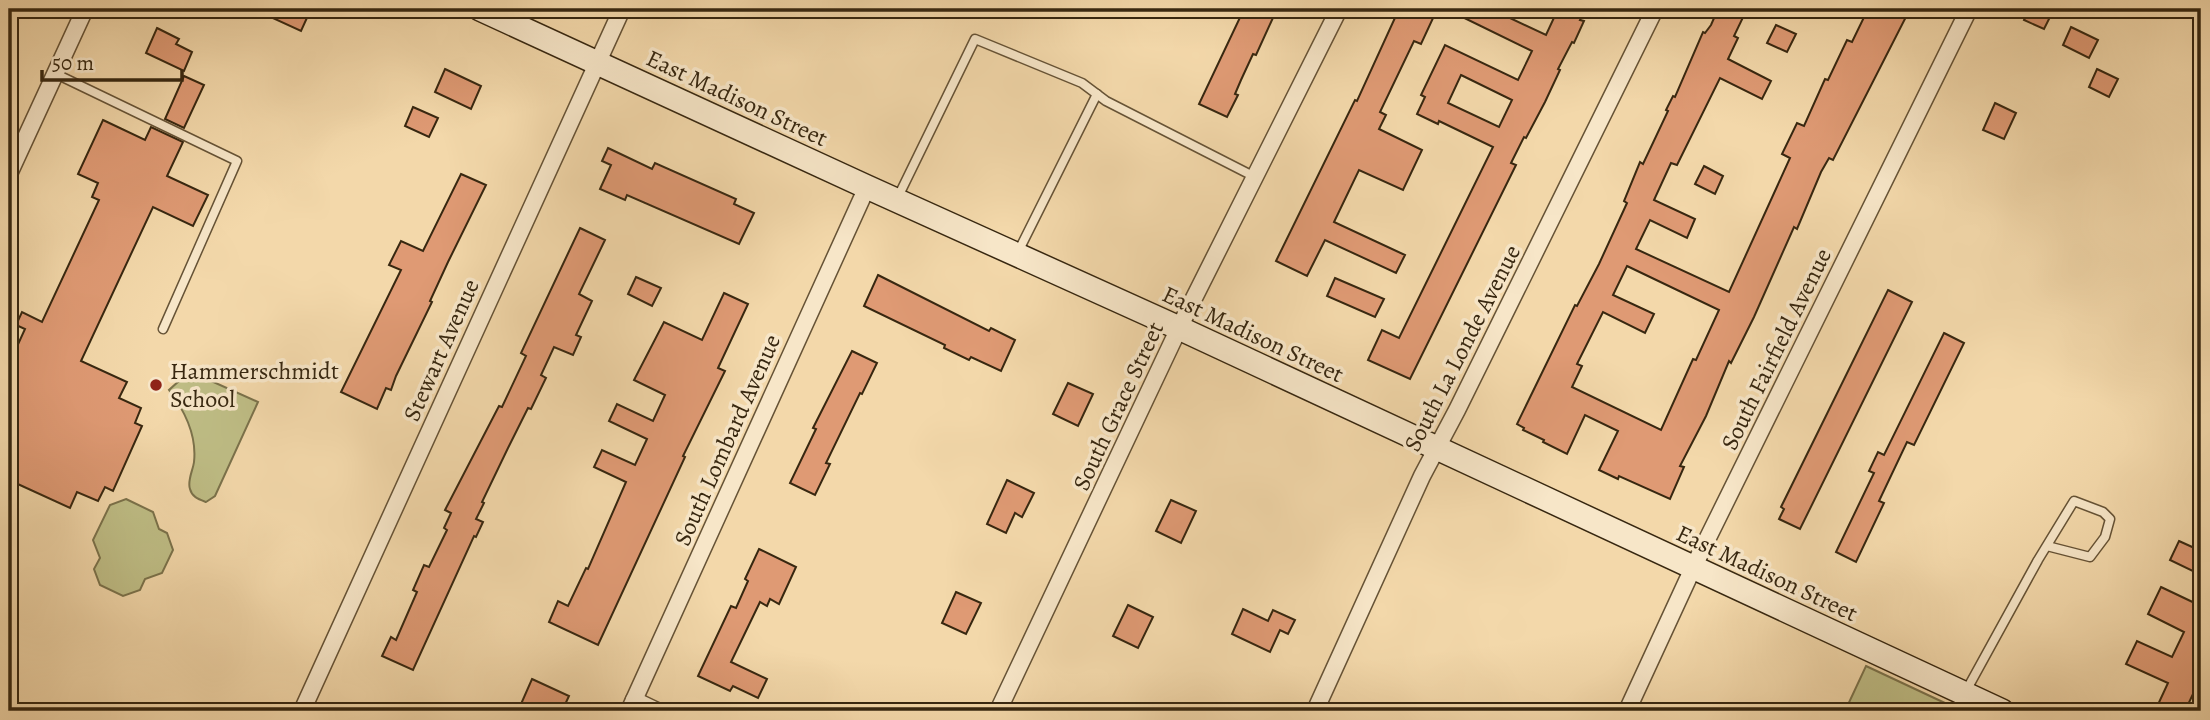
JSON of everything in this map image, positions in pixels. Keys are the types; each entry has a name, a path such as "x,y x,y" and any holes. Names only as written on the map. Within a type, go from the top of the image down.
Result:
{"street":[{"path":"9,174 85,9"},
{"name":"East Madison Street","path":"480,9 1179,328 2002,711"},
{"name":"Stewart Avenue","path":"302,711 622,9"},
{"name":"South Grace Street","path":"998,711 1179,328 1339,9"},
{"name":"South La Londe Avenue","path":"1315,711 1422,476 1655,9"},
{"name":"South Fairfield Avenue","path":"1627,711 1693,568 1969,9"},
{"name":"South Lombard Avenue","path":"631,706 867,187"},
{"path":"631,706 657,711"}],"lane":[{"path":"896,201 975,39 1082,83 1106,101 1255,177"},
{"path":"54,73 237,162 163,329"},
{"path":"1017,255 1097,94"},
{"path":"1964,694 2047,546 2074,501 2103,512 2110,519 2105,537 2090,557 2047,546"}],"shaded area":[{"path":"193,377 209,380 258,402 215,496 206,502 194,496 190,489 194,442 185,415 169,390 179,381"},
{"path":"126,499 153,512 159,529 167,533 173,550 162,573 145,579 140,590 123,596 100,585 94,569 100,558 93,540 110,505"},
{"path":"1866,666 1962,711 1845,711"}],"building":[{"path":"253,9 311,9 301,31"},
{"path":"1244,9 1277,9 1256,55 1253,54 1227,117 1199,104"},
{"path":"1399,9 1419,9 1434,16 1421,44 1414,41 1380,112 1386,115 1379,129 1422,150 1403,190 1359,170 1334,222 1405,255 1396,273 1325,240 1307,276 1276,261 1355,100 1357,101"},
{"path":"1446,9 1491,9 1546,35 1558,9 1586,9 1580,20 1584,21 1574,43 1572,42 1545,102 1511,163 1516,165 1410,379 1368,360 1382,330 1399,338 1493,147 1439,121 1438,124 1417,114 1425,97 1421,95 1445,45 1518,80 1532,51","holes":["1461,75 1512,100 1499,127 1448,103"]},
{"path":"1718,9 1747,9 1734,36 1738,38 1728,59 1771,81 1762,99 1720,78 1677,165 1671,163 1654,200 1695,219 1687,238 1650,220 1636,249 1729,292 1790,158 1782,154 1797,123 1804,126 1825,79 1828,80 1847,40 1852,42 1868,9 1910,9 1833,160 1829,158 1821,172 1797,229 1794,227 1754,317 1731,363 1729,361 1706,416 1680,466 1684,467 1670,499 1599,470 1618,431 1585,415 1567,454 1517,424 1575,305 1577,306 1599,264 1627,203 1624,201 1640,162 1643,164 1703,32 1711,25","holes":["1627,266 1719,310 1661,430 1572,387 1582,366 1577,364 1603,312 1645,333 1654,314 1613,295"]},
{"path":"2029,9 2054,9 2044,29 2024,20"},
{"path":"1776,25 1796,34 1787,52 1767,43"},
{"path":"2071,27 2098,40 2089,58 2063,45"},
{"path":"157,28 179,39 176,44 192,52 184,71 146,53"},
{"path":"445,69 481,86 471,109 435,92"},
{"path":"2097,69 2118,79 2109,97 2089,87"},
{"path":"184,76 204,85 184,128 165,119"},
{"path":"1995,103 2016,113 2004,139 1983,130"},
{"path":"413,107 438,118 429,137 405,126"},
{"path":"103,120 145,140 151,127 183,142 167,176 208,195 193,226 153,207 81,361 127,382 119,398 141,408 135,423 142,426 113,491 105,487 98,501 77,492 70,508 9,480 9,386 17,369 9,364 25,329 16,325 22,312 42,322 99,200 92,197 98,183 78,174"},
{"path":"608,148 652,169 655,163 736,199 734,204 754,213 739,244 627,195 625,200 600,189 611,165 602,161"},
{"path":"1704,166 1723,176 1715,194 1695,184"},
{"path":"461,174 486,185 448,262 391,390 386,388 377,409 341,392 401,270 389,265 401,241 423,251"},
{"path":"580,228 605,240 579,294 592,301 576,335 581,337 573,355 554,347 541,375 546,378 531,409 528,408 482,502 484,503 476,519 483,522 476,537 474,536 413,670 382,656 391,637 396,640 417,592 413,590 424,565 429,567 447,530 444,528 451,513 445,510 499,406 502,407 526,356 521,353"},
{"path":"878,275 989,331 991,328 1015,340 1001,371 971,357 969,360 944,348 945,345 864,306"},
{"path":"636,277 661,288 652,306 628,294"},
{"path":"1335,278 1384,299 1375,317 1327,296"},
{"path":"1888,290 1912,302 1800,529 1779,519 1784,509 1781,507"},
{"path":"724,293 748,304 718,368 725,371 683,456 685,457 598,645 549,622 558,601 568,606 586,568 588,569 626,482 594,467 602,450 635,465 647,439 609,421 617,404 653,421 665,395 634,380 664,322 702,340"},
{"path":"1944,333 1964,343 1914,445 1907,442 1879,501 1884,503 1856,562 1836,552 1874,473 1869,471 1878,452 1884,455"},
{"path":"852,351 877,363 826,463 830,464 815,495 790,483 816,429 813,428"},
{"path":"1068,383 1093,394 1078,426 1053,414"},
{"path":"1007,480 1034,493 1022,517 1015,513 1006,533 987,524"},
{"path":"1171,500 1196,511 1181,543 1156,531"},
{"path":"2179,541 2201,551 2201,575 2170,560"},
{"path":"759,549 796,567 779,604 770,599 767,606 760,602 731,662 767,679 758,698 733,686 730,691 698,676 731,606 736,608 748,581 745,579"},
{"path":"2161,587 2201,606 2201,677 2185,711 2155,711 2168,683 2126,664 2137,641 2172,657 2184,632 2148,614"},
{"path":"956,592 981,603 966,634 942,623"},
{"path":"1128,605 1153,617 1138,648 1113,636"},
{"path":"1243,609 1268,621 1273,610 1295,620 1288,634 1280,630 1270,652 1232,634"},
{"path":"532,679 569,696 562,711 537,711 521,704"}],"place":[{"name":"Hammerschmidt School","path":"156,385"}]}
